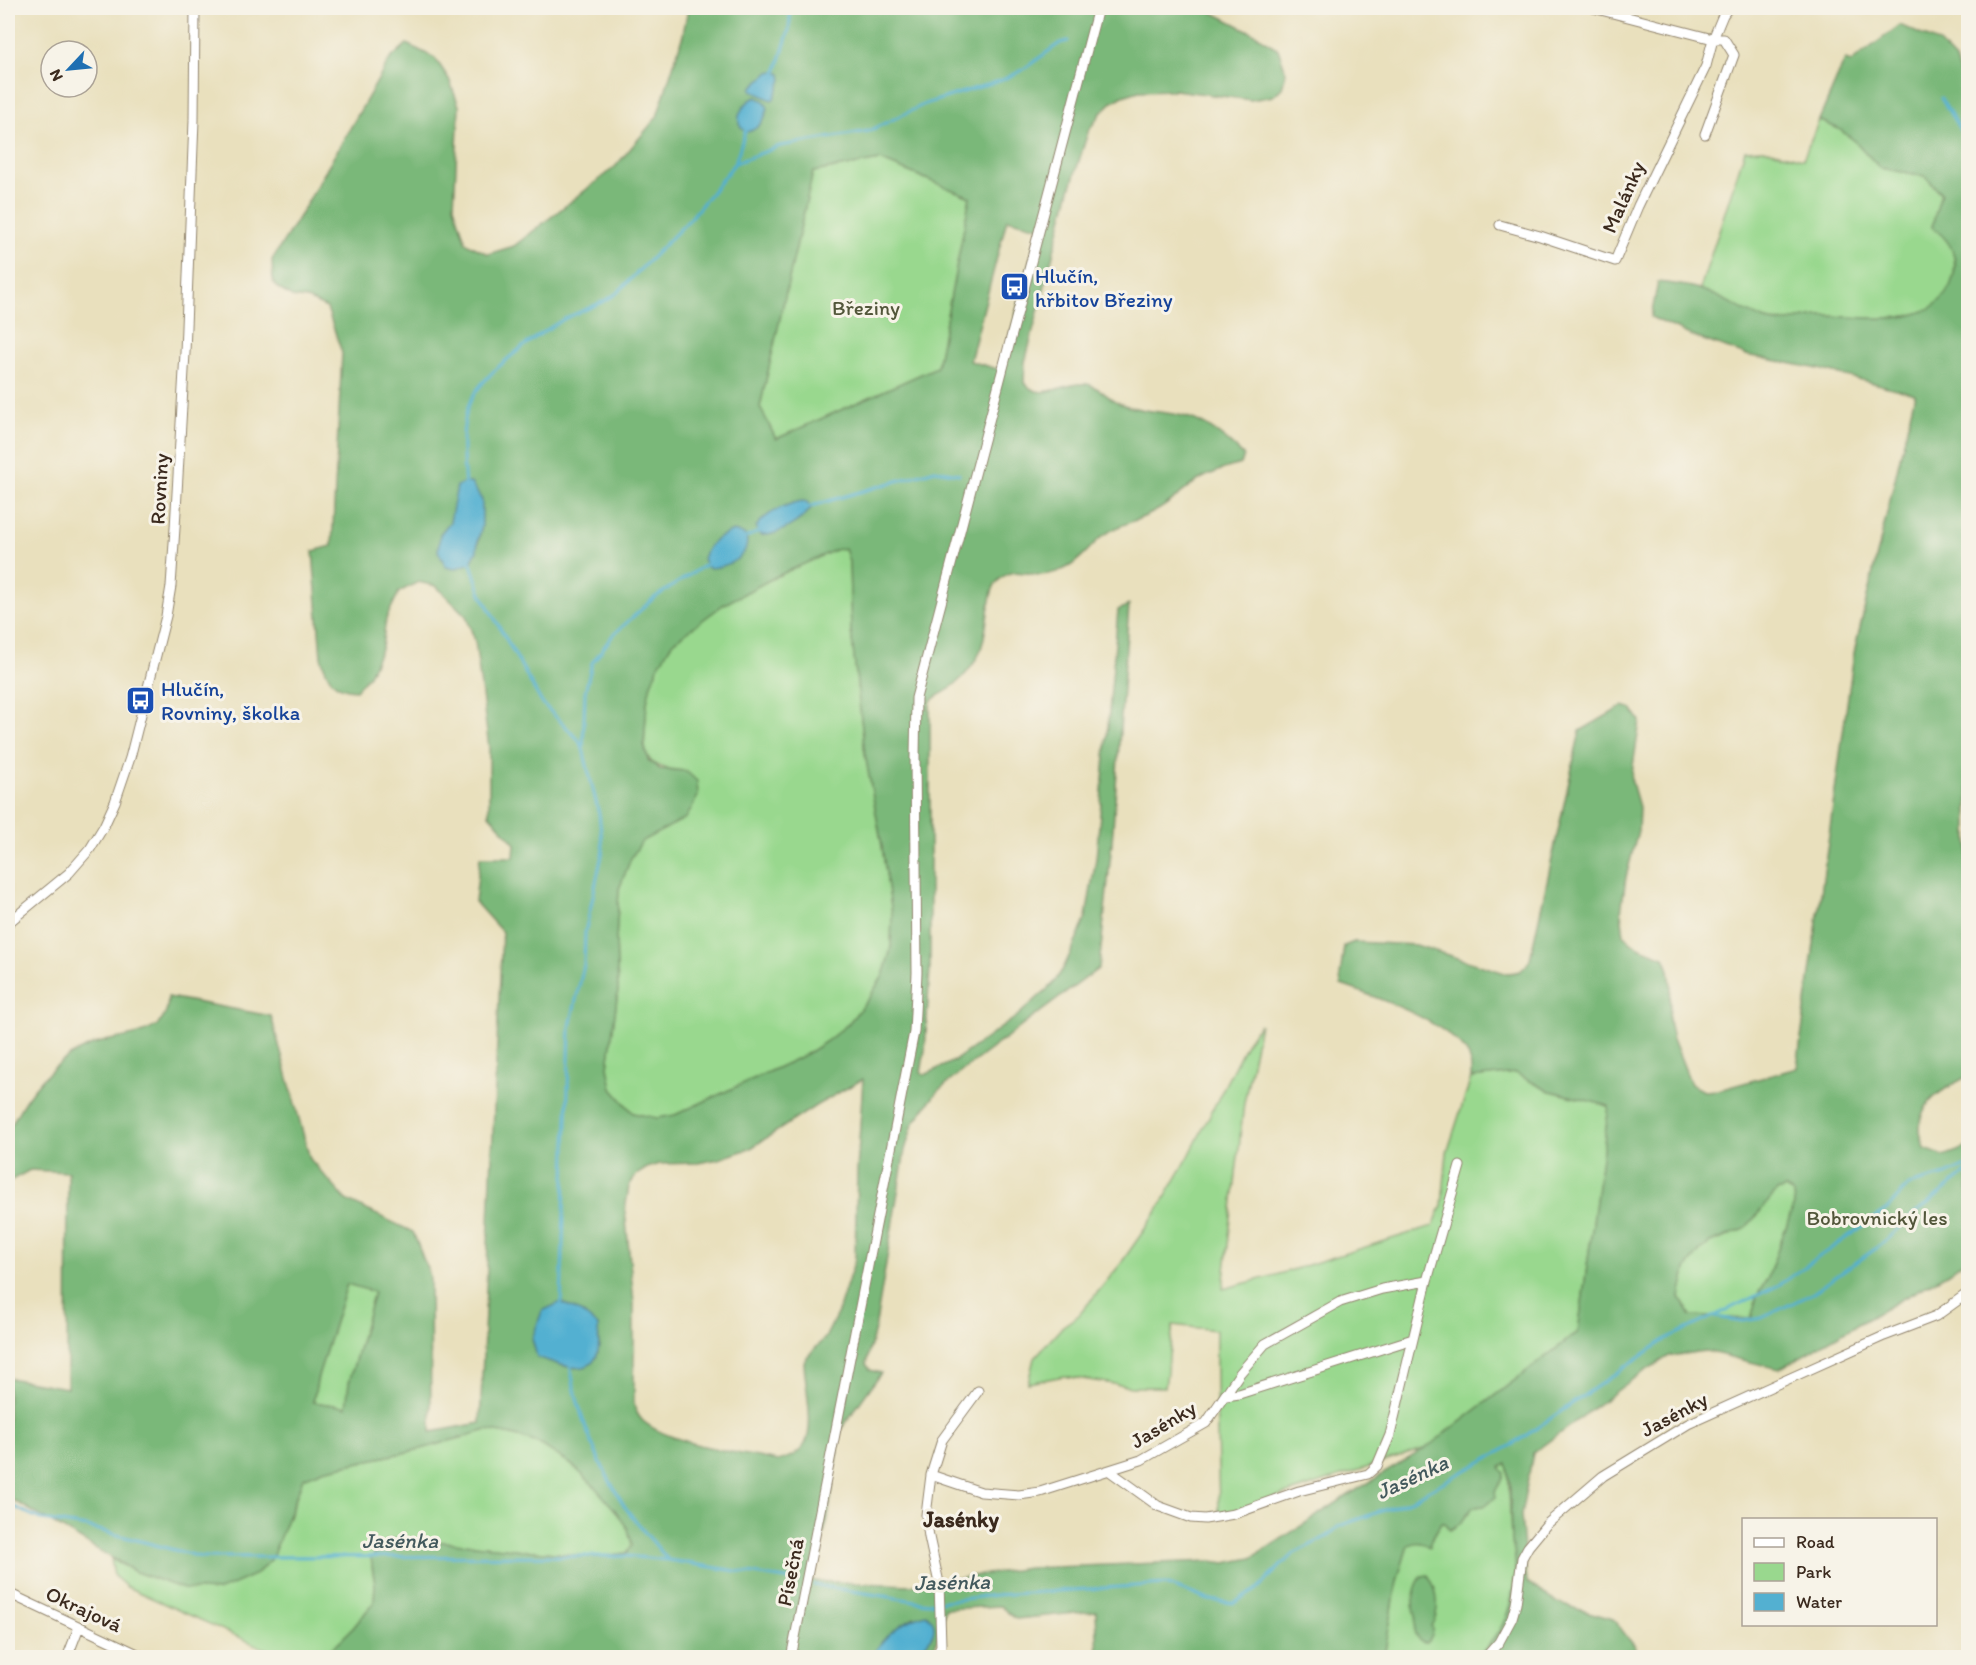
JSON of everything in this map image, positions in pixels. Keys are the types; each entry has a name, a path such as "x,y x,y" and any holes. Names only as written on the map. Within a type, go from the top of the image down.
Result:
{"street":[{"name":"Rovniny","path":"8,923 69,873 90,849 104,826 130,758 166,616 171,586 185,353 194,120 195,8"},
{"name":"Písečná","path":"791,1658 914,1032 917,973 916,698 1098,8"},
{"path":"1593,8 1713,39 1724,39 1734,55 1705,134"},
{"name":"Malánky","path":"1500,225 1549,238 1615,261 1647,187 1706,66 1718,24 1728,8"},
{"path":"1226,1395 1239,1394 1413,1339 1460,1166"},
{"name":"Jasénky","path":"931,1475 981,1492 1019,1495 1040,1492 1141,1461 1206,1423 1240,1373 1265,1344 1340,1302 1383,1289 1427,1281"},
{"name":"Jasénky","path":"1485,1658 1500,1642 1512,1618 1522,1558 1528,1547 1547,1524 1603,1476 1688,1424 1873,1341 1936,1316 1968,1293"},
{"name":"Jasénky","path":"1110,1472 1158,1506 1191,1518 1205,1519 1234,1514 1299,1491 1368,1474 1377,1466 1390,1435 1413,1339"},
{"path":"937,1658 941,1645 939,1583 926,1515 931,1475 942,1440 978,1391"},
{"name":"Okrajová","path":"8,1593 146,1658"},
{"path":"67,1658 79,1627"}],"green space":[{"name":"Bobrovnický les","path":"688,8 1204,8 1255,34 1278,49 1286,72 1282,88 1273,96 1251,100 1175,90 1139,91 1111,103 1100,114 1088,132 1069,193 1025,362 1024,382 1031,389 1046,392 1070,385 1087,384 1127,406 1191,418 1216,432 1238,450 1244,456 1241,464 1204,477 1160,509 1110,531 1067,568 1047,574 1017,572 1002,577 993,588 982,648 975,661 957,683 930,703 930,968 925,1050 921,1072 925,1075 954,1061 1016,1017 1053,984 1078,937 1086,917 1096,859 1118,610 1129,605 1112,842 1099,968 937,1092 913,1124 905,1150 875,1329 866,1364 870,1370 881,1373 841,1429 828,1518 811,1581 910,1585 1028,1568 1211,1561 1225,1563 1252,1558 1426,1448 1578,1332 1609,1106 1547,1090 1515,1073 1471,1078 1471,1064 1468,1055 1459,1043 1445,1032 1410,1012 1341,985 1340,976 1344,946 1354,942 1416,945 1505,973 1523,969 1530,959 1580,731 1623,706 1632,709 1640,721 1631,779 1639,807 1638,831 1626,877 1621,912 1624,935 1631,943 1664,957 1671,985 1669,1021 1673,1039 1691,1084 1704,1091 1719,1090 1797,1068 1854,653 1915,394 1819,369 1746,355 1692,336 1651,317 1658,282 1699,289 1772,322 1820,316 1902,317 1921,312 1936,304 1948,290 1955,269 1952,250 1942,235 1932,227 1941,193 1925,176 1880,168 1855,141 1839,129 1819,120 1845,60 1851,62 1900,25 1938,42 1955,60 1968,98 1968,1076 1935,1096 1924,1111 1920,1130 1925,1149 1944,1156 1968,1147 1968,1258 1948,1273 1779,1369 1706,1351 1669,1356 1637,1376 1533,1453 1521,1515 1527,1582 1560,1604 1613,1619 1636,1648 1636,1657 1478,1657 1495,1638 1503,1624 1514,1583 1515,1560 1511,1542 1510,1482 1507,1464 1500,1467 1504,1473 1495,1491 1496,1497 1484,1506 1473,1507 1461,1523 1450,1530 1445,1523 1441,1523 1430,1542 1430,1547 1419,1543 1408,1545 1397,1581 1384,1657 1098,1657 1096,1611 1016,1619 1000,1606 945,1609 932,1657 915,1657 932,1636 914,1617 891,1632 872,1657 800,1658 769,1653 757,1658 323,1657 353,1628 374,1602 375,1584 371,1558 387,1540 402,1538 595,1557 627,1553 632,1545 628,1529 615,1510 571,1464 538,1443 487,1430 421,1449 323,1470 303,1478 271,1560 256,1574 218,1591 184,1589 136,1572 8,1497 8,1378 67,1388 68,1172 30,1170 8,1182 6,1150 8,1132 32,1091 53,1069 64,1060 90,1046 151,1029 164,1016 168,997 271,1016 310,1159 346,1200 413,1232 430,1276 431,1432 480,1423 502,932 475,902 480,857 514,857 515,844 489,814 489,748 475,641 466,616 436,586 418,582 399,592 386,619 382,647 369,675 356,690 336,685 326,671 321,657 313,551 332,546 342,353 327,308 307,299 292,297 279,289 273,282 272,260 390,59 407,44 435,58 449,79 459,106 454,206 466,243 488,254 514,246 615,167 657,117 683,35","holes":["880,160 970,197 937,367 776,439 760,407 813,172","1007,219 1039,227 1001,370 970,361","450,522 482,526 477,550 471,563 440,534","845,548 849,562 851,630 865,754 892,914 891,949 883,976 848,1024 805,1055 675,1115 657,1118 633,1113 612,1089 608,1067 618,990 616,940 619,889 631,858 642,841 686,818 698,796 697,781 686,771 660,769 648,760 644,744 647,702 651,684 672,643 723,605 775,577 835,550","863,1079 857,1171 855,1259 838,1312 825,1338 804,1363 809,1416 808,1436 805,1444 797,1453 777,1461 707,1447 670,1436 643,1421 634,1405 634,1303 625,1210 629,1186 636,1175 659,1164 698,1163 719,1159 751,1148 817,1105","1785,1188 1793,1193 1794,1205 1768,1277 1757,1296 1751,1319 1691,1316 1680,1297 1686,1269 1700,1251 1710,1243 1745,1229 1777,1191","347,1284 374,1292 349,1383 346,1407 313,1402 318,1376","598,1326 599,1343 595,1359 584,1367 560,1365 538,1357"]},
{"path":"1819,120 1839,129 1855,141 1880,168 1925,176 1941,194 1932,227 1948,241 1955,265 1947,292 1935,305 1919,313 1900,317 1821,316 1773,321 1749,314 1700,289 1745,150 1763,149 1803,159"},
{"name":"Březiny","path":"880,160 970,197 937,367 776,439 760,407 813,172"},
{"path":"845,548 849,562 851,630 865,754 892,914 891,949 883,976 848,1024 805,1055 675,1115 657,1119 633,1113 612,1089 608,1067 618,990 616,940 619,889 631,858 642,840 658,831 686,771 659,766 649,759 646,752 646,707 653,678 669,647 707,615 771,579 835,549"},
{"path":"1260,1024 1244,1103 1223,1289 1276,1275 1433,1226 1442,1205 1447,1153 1471,1078 1515,1073 1547,1090 1609,1106 1578,1332 1426,1448 1233,1512 1219,1514 1216,1330 1173,1325 1165,1387 1132,1387 1064,1376 1028,1383 1034,1358 1063,1326 1079,1315 1119,1266 1158,1210 1189,1156 1248,1040"},
{"path":"1785,1188 1793,1193 1794,1205 1768,1277 1757,1296 1751,1320 1691,1316 1680,1297 1686,1269 1700,1251 1710,1243 1729,1236 1757,1216 1777,1191"},
{"path":"347,1284 374,1291 349,1383 347,1407 313,1402 318,1376"},
{"path":"487,1430 537,1443 574,1467 620,1515 630,1534 632,1545 627,1553 595,1557 402,1538 372,1567 375,1584 374,1602 353,1628 323,1658 283,1657 127,1587 114,1576 111,1559 136,1572 184,1589 218,1591 289,1517 303,1478 323,1470 421,1449"},
{"path":"1508,1463 1511,1542 1514,1550 1515,1571 1509,1606 1498,1633 1478,1657 1384,1658 1397,1581 1408,1545 1415,1542 1429,1544 1441,1523 1445,1523 1450,1530 1473,1507 1484,1506 1503,1478 1500,1466"},
{"path":"1428,1575 1436,1593 1437,1607 1431,1626 1432,1635 1427,1642 1423,1642 1415,1634 1416,1617 1413,1600 1420,1579"}],"water":[{"path":"775,71 781,74 782,80 774,99 771,100 752,91 751,88 769,72"},
{"path":"756,97 764,101 768,108 761,123 755,129 747,132 739,124 740,113 746,103"},
{"path":"471,483 482,500 482,526 477,551 471,563 454,569 446,567 438,551 440,534 450,522 457,486"},
{"path":"802,501 807,502 811,508 802,518 781,531 760,535 756,527 765,517 783,507"},
{"path":"734,531 745,535 746,549 742,555 729,564 714,568 707,567 703,559 707,549 723,535"},
{"path":"561,1302 582,1313 598,1326 597,1355 590,1364 584,1367 568,1367 537,1357 532,1339 542,1311"},
{"path":"926,1614 934,1625 934,1630 932,1636 915,1657 872,1657 881,1642 894,1630 909,1620"}],"waterway":[{"path":"776,73 789,30 791,8"},
{"path":"735,163 780,146 869,131 925,104 1002,80 1021,71 1060,43 1068,41"},
{"path":"1941,98 1968,143"},
{"path":"465,486 464,424 475,392 497,368 539,335 564,319 617,293 691,218 735,163 746,129"},
{"path":"808,507 935,470 959,474"},
{"path":"743,539 762,530"},
{"path":"470,561 481,594 542,703 578,739 583,749 599,814 603,850 585,933 584,965 570,1026 561,1304"},
{"path":"583,747 585,692 592,663 613,635 654,598 708,563"},
{"name":"Jasénka","path":"814,1585 928,1603 996,1595 1166,1584 1209,1600 1234,1603 1256,1590 1293,1554 1328,1536 1339,1526 1407,1502 1512,1445 1666,1339 1779,1285 1887,1209 1909,1185 1946,1175 1968,1165"},
{"path":"1715,1317 1743,1321 1762,1318 1813,1293 1885,1242 1913,1215 1968,1171"},
{"path":"570,1364 577,1400 596,1453 627,1509 668,1560"},
{"name":"Jasénka","path":"8,1504 42,1520 87,1527 201,1557 626,1556 668,1560 798,1581"}],"place":[{"name":"Hlučín, hřbitov Březiny","path":"1014,287"},
{"name":"Hlučín, Rovniny, školka","path":"140,700"}],"district":[{"name":"Jasénky","path":"961,1519"}]}
